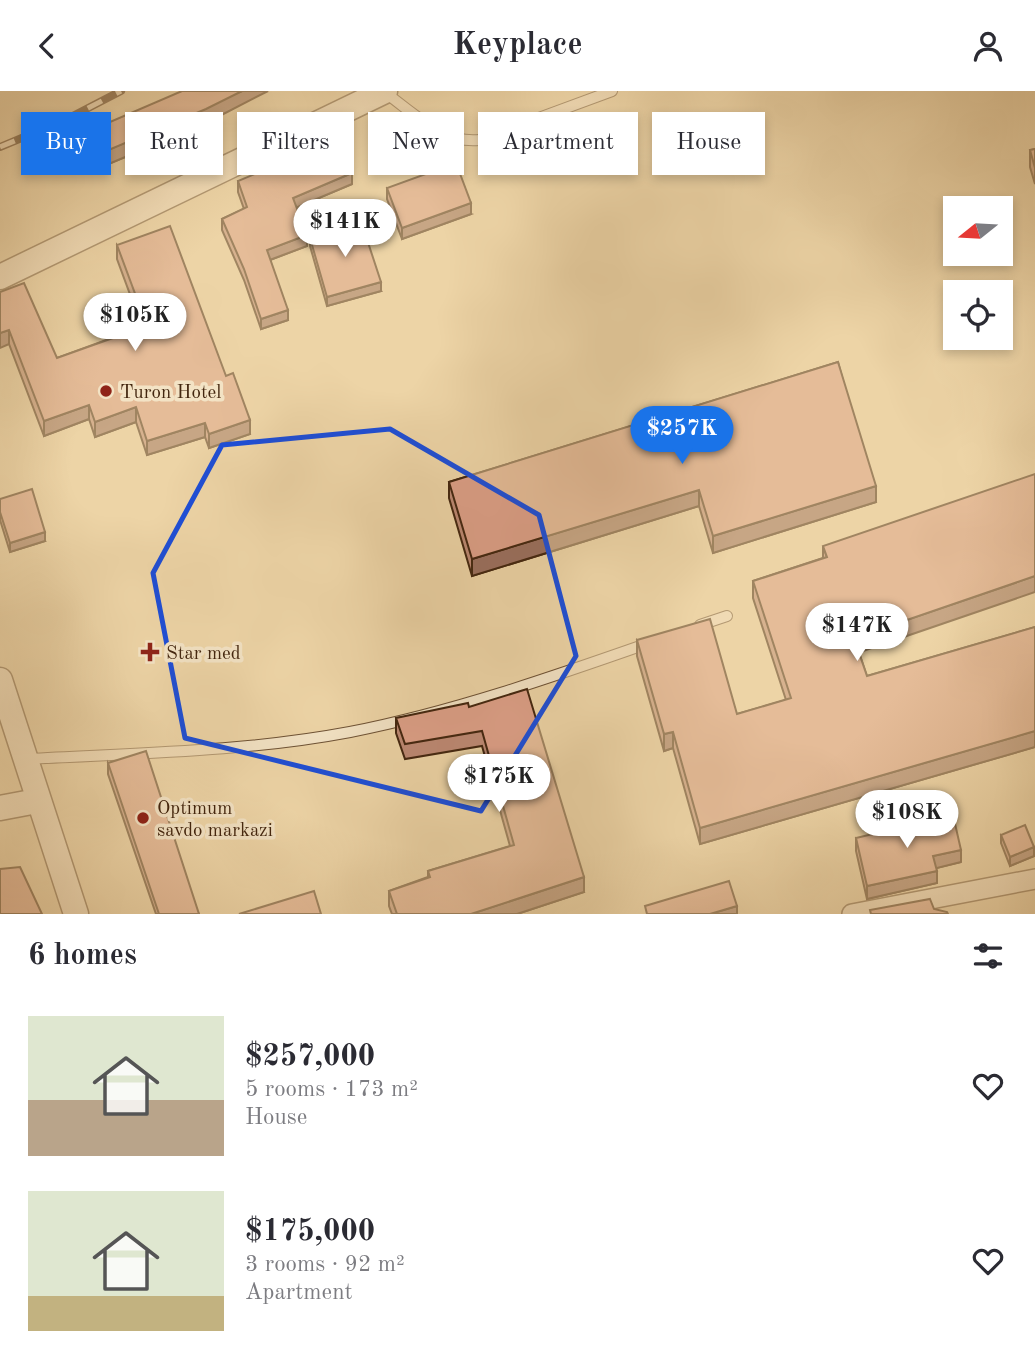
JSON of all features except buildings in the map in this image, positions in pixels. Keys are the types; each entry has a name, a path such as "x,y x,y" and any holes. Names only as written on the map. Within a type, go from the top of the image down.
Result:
{"street":[{"path":"0,277 384,91"},
{"path":"0,680 27,759 37,801 76,914"},
{"path":"0,808 37,801"},
{"path":"852,914 941,904 1035,879"}],"lane":[{"path":"384,91 449,137 464,142 479,140 612,91"},
{"path":"689,629 727,616"},
{"path":"27,759 236,748 351,731 525,686 664,638"}],"highlighted area":[{"path":"390,429 539,515 576,656 481,811 185,738 153,573 222,445"}],"railway":[{"path":"0,147 67,119 121,91"}],"place":[{"name":"Turon Hotel","path":"106,391"},
{"name":"Star med","path":"150,652"},
{"name":"Optimum savdo markazi","path":"143,818"}]}
